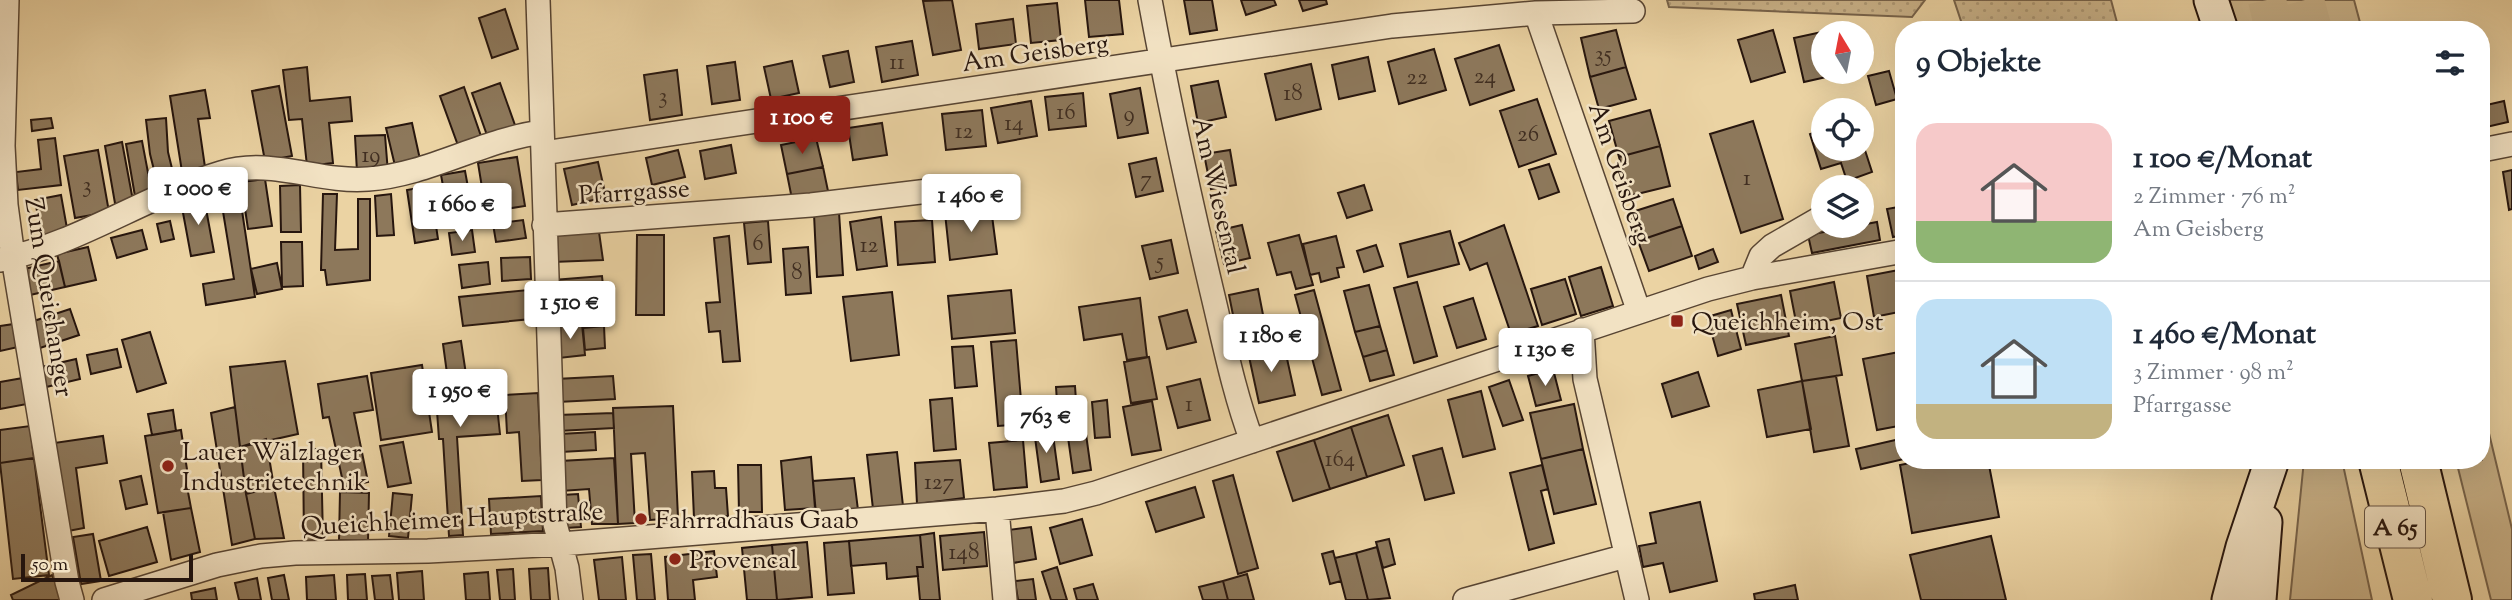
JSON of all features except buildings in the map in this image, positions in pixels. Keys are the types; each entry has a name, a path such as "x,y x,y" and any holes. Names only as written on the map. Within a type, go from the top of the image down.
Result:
{"highway":[{"name":"A 65","path":"2380,469 2413,600"},
{"name":"A 65","path":"2420,469 2452,600"}],"street":[{"path":"538,0 555,524 567,568 570,600"},
{"name":"Am Wiesental","path":"1150,0 1205,260 1241,409 1252,441"},
{"path":"2211,0 2218,21"},
{"name":"Zum Queichanger","path":"5,3 6,259 72,600"},
{"name":"Am Geisberg","path":"6,259 50,246 163,194 223,172 271,167 325,176 367,179 403,173 518,136 542,143 1161,62 1392,26 1536,13 1633,11"},
{"name":"Am Geisberg","path":"1536,13 1639,312"},
{"path":"2490,148 2512,144"},
{"name":"Pfarrgasse","path":"544,225 811,205 937,191"},
{"path":"1752,278 1761,257 1772,246 1811,224"},
{"name":"Queichheimer Hauptstraße","path":"104,600 217,565 261,556 561,544 997,509 1076,499 1708,289 1752,278 1895,253"},
{"path":"1582,330 1585,379 1637,600"},
{"path":"2229,600 2243,547 2270,469"},
{"path":"2259,600 2270,469"},
{"path":"997,509 1005,600"},
{"path":"1465,600 1626,556"}],"shaded area":[{"path":"1667,0 1925,0 1912,17 1669,7"},
{"path":"1954,0 2111,0 2117,21 1961,21"},
{"path":"2226,0 2354,0 2360,21 2233,21"},
{"path":"2490,437 2512,529 2512,600 2491,600 2458,469 2490,469"},
{"path":"2303,469 2344,469 2372,600 2290,600"}],"tunnel":[{"path":"2267,0 2272,21"},
{"path":"2305,0 2311,21"}],"place":[{"name":"Queichheim, Ost","path":"1677,321"},
{"name":"Lauer Wälzlager Industrietechnik","path":"168,466"},
{"name":"Fahrradhaus Gaab","path":"641,519"},
{"name":"Provencal","path":"675,559"}]}
